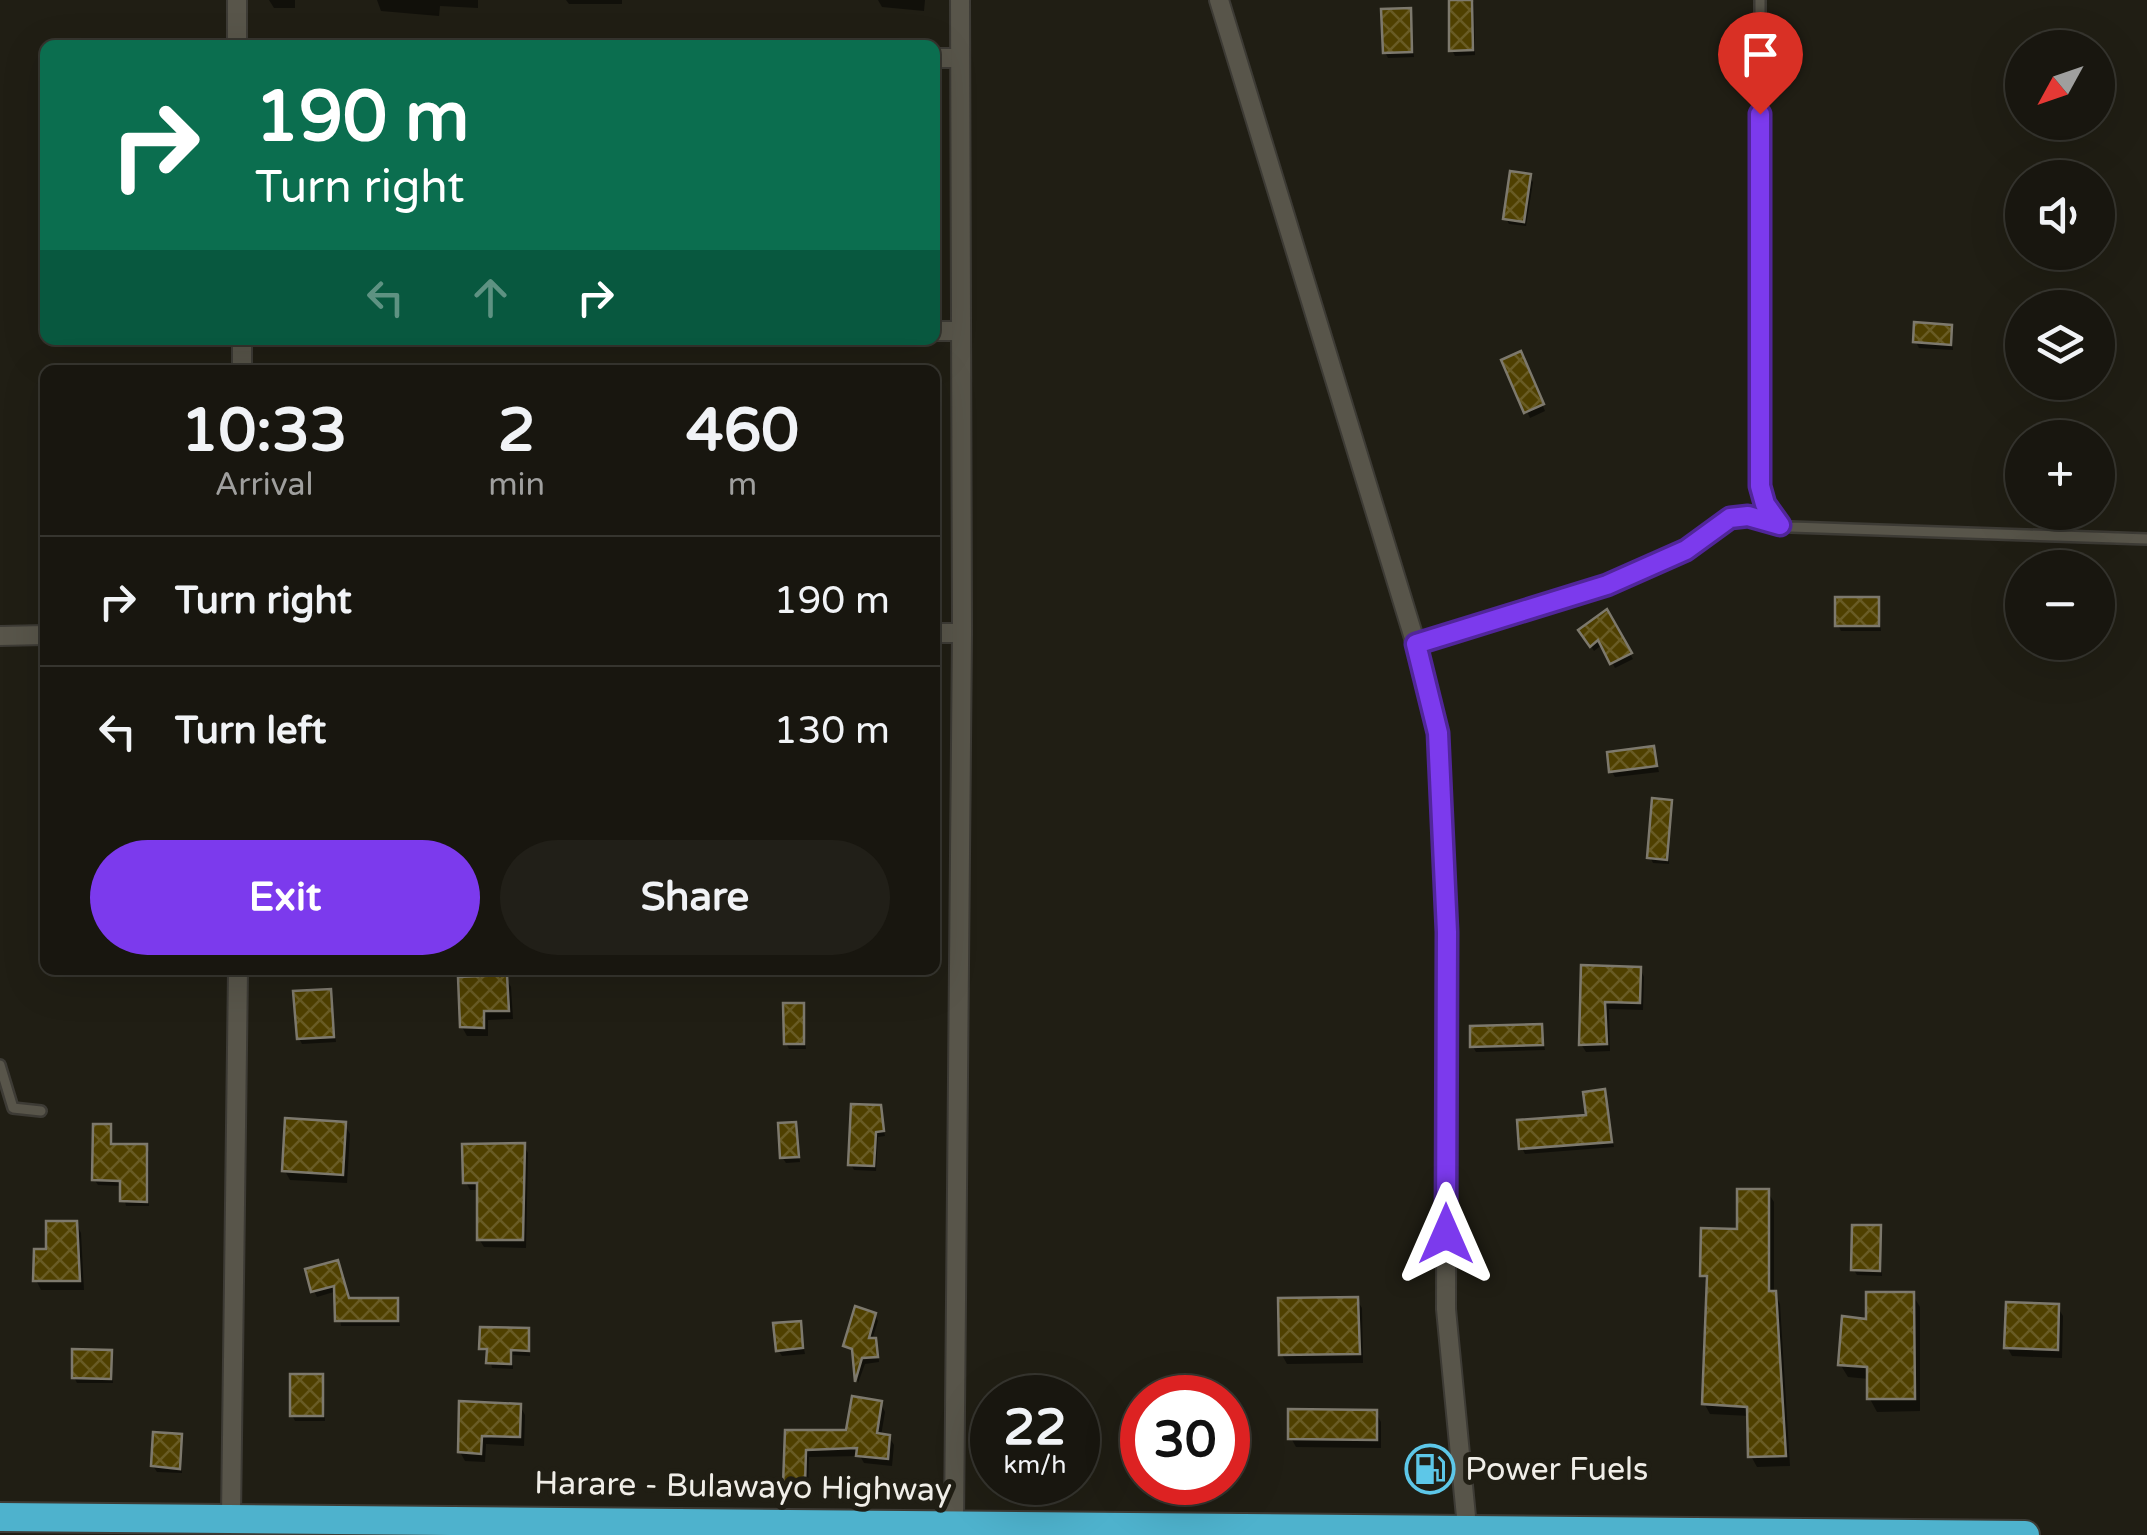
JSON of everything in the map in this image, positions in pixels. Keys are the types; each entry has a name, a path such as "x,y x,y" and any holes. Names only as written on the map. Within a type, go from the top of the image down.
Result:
{"highway":[{"name":"Harare - Bulawayo Highway","path":"0,1517 190,1526 230,1516 2025,1535"}],"street":[{"path":"237,0 237,40"},
{"path":"954,1523 962,633 960,0"},
{"path":"1219,0 1416,644 1438,733 1447,932 1446,1309 1468,1527"},
{"path":"940,58 958,58"},
{"path":"940,331 959,331"},
{"path":"940,633 962,633"},
{"path":"0,636 40,635"},
{"path":"230,1516 238,975"}],"lane":[{"path":"1760,0 1760,486 1765,504 1780,525"},
{"path":"1416,644 1607,585 1686,550 1730,518 1748,516 1780,525 2147,539"},
{"path":"0,1065 13,1108 40,1112"}],"building":[{"path":"1449,0 1472,0 1473,50 1449,51"},
{"path":"1411,8 1412,52 1383,53 1381,9"},
{"path":"1510,171 1531,174 1524,222 1503,219"},
{"path":"1914,322 1952,325 1951,345 1913,342"},
{"path":"1521,351 1544,404 1524,413 1501,360"},
{"path":"1835,597 1879,597 1879,626 1835,626"},
{"path":"1607,609 1632,653 1610,664 1598,640 1590,647 1578,630"},
{"path":"1654,746 1657,766 1609,772 1607,752"},
{"path":"1652,798 1672,800 1667,860 1647,858"},
{"path":"1581,965 1641,967 1640,1003 1605,1002 1607,1044 1579,1045"},
{"path":"507,975 509,1011 484,1011 484,1028 460,1027 458,977"},
{"path":"331,989 334,1037 297,1039 293,991"},
{"path":"783,1003 804,1003 804,1044 784,1044"},
{"path":"1542,1024 1543,1045 1470,1047 1470,1026"},
{"path":"1605,1089 1612,1142 1519,1149 1517,1120 1586,1115 1583,1092"},
{"path":"851,1104 881,1105 884,1131 876,1132 874,1166 848,1165"},
{"path":"285,1118 346,1122 343,1175 282,1171"},
{"path":"796,1122 799,1157 780,1158 778,1123"},
{"path":"93,1124 111,1124 111,1144 147,1144 147,1202 120,1201 120,1181 92,1180"},
{"path":"525,1143 523,1240 477,1240 477,1183 463,1183 462,1144"},
{"path":"1737,1189 1769,1189 1769,1291 1776,1291 1786,1456 1748,1457 1747,1407 1702,1404 1707,1276 1700,1276 1701,1228 1737,1229"},
{"path":"46,1221 77,1221 80,1281 33,1281 34,1249 46,1249"},
{"path":"1852,1225 1881,1225 1880,1271 1851,1270"},
{"path":"338,1260 349,1298 398,1298 398,1321 335,1321 334,1286 311,1292 305,1269"},
{"path":"1866,1292 1914,1292 1915,1399 1867,1399 1867,1367 1838,1365 1842,1316 1866,1319"},
{"path":"1358,1297 1360,1354 1279,1355 1278,1298"},
{"path":"2006,1302 2059,1304 2058,1350 2004,1348"},
{"path":"855,1306 876,1313 869,1338 876,1338 878,1357 862,1358 855,1382 852,1349 843,1346"},
{"path":"801,1321 803,1348 776,1351 773,1323"},
{"path":"480,1327 529,1328 529,1351 511,1350 511,1364 486,1363 487,1349 479,1349"},
{"path":"72,1349 112,1350 111,1379 72,1378"},
{"path":"290,1374 323,1374 323,1416 290,1416"},
{"path":"852,1396 882,1401 877,1433 890,1435 888,1459 856,1456 857,1448 806,1450 805,1486 783,1485 785,1430 846,1430"},
{"path":"459,1401 521,1404 520,1437 482,1436 481,1454 458,1452"},
{"path":"1288,1409 1377,1410 1377,1440 1288,1439"},
{"path":"153,1432 182,1434 180,1469 151,1466"}],"place":[{"name":"Power Fuels","path":"1430,1469"}],"route":[{"path":"1446,1234 1447,932 1438,733 1416,644 1530,612 1607,585 1686,550 1736,516 1780,525 1765,504 1760,486 1760,114"}]}
